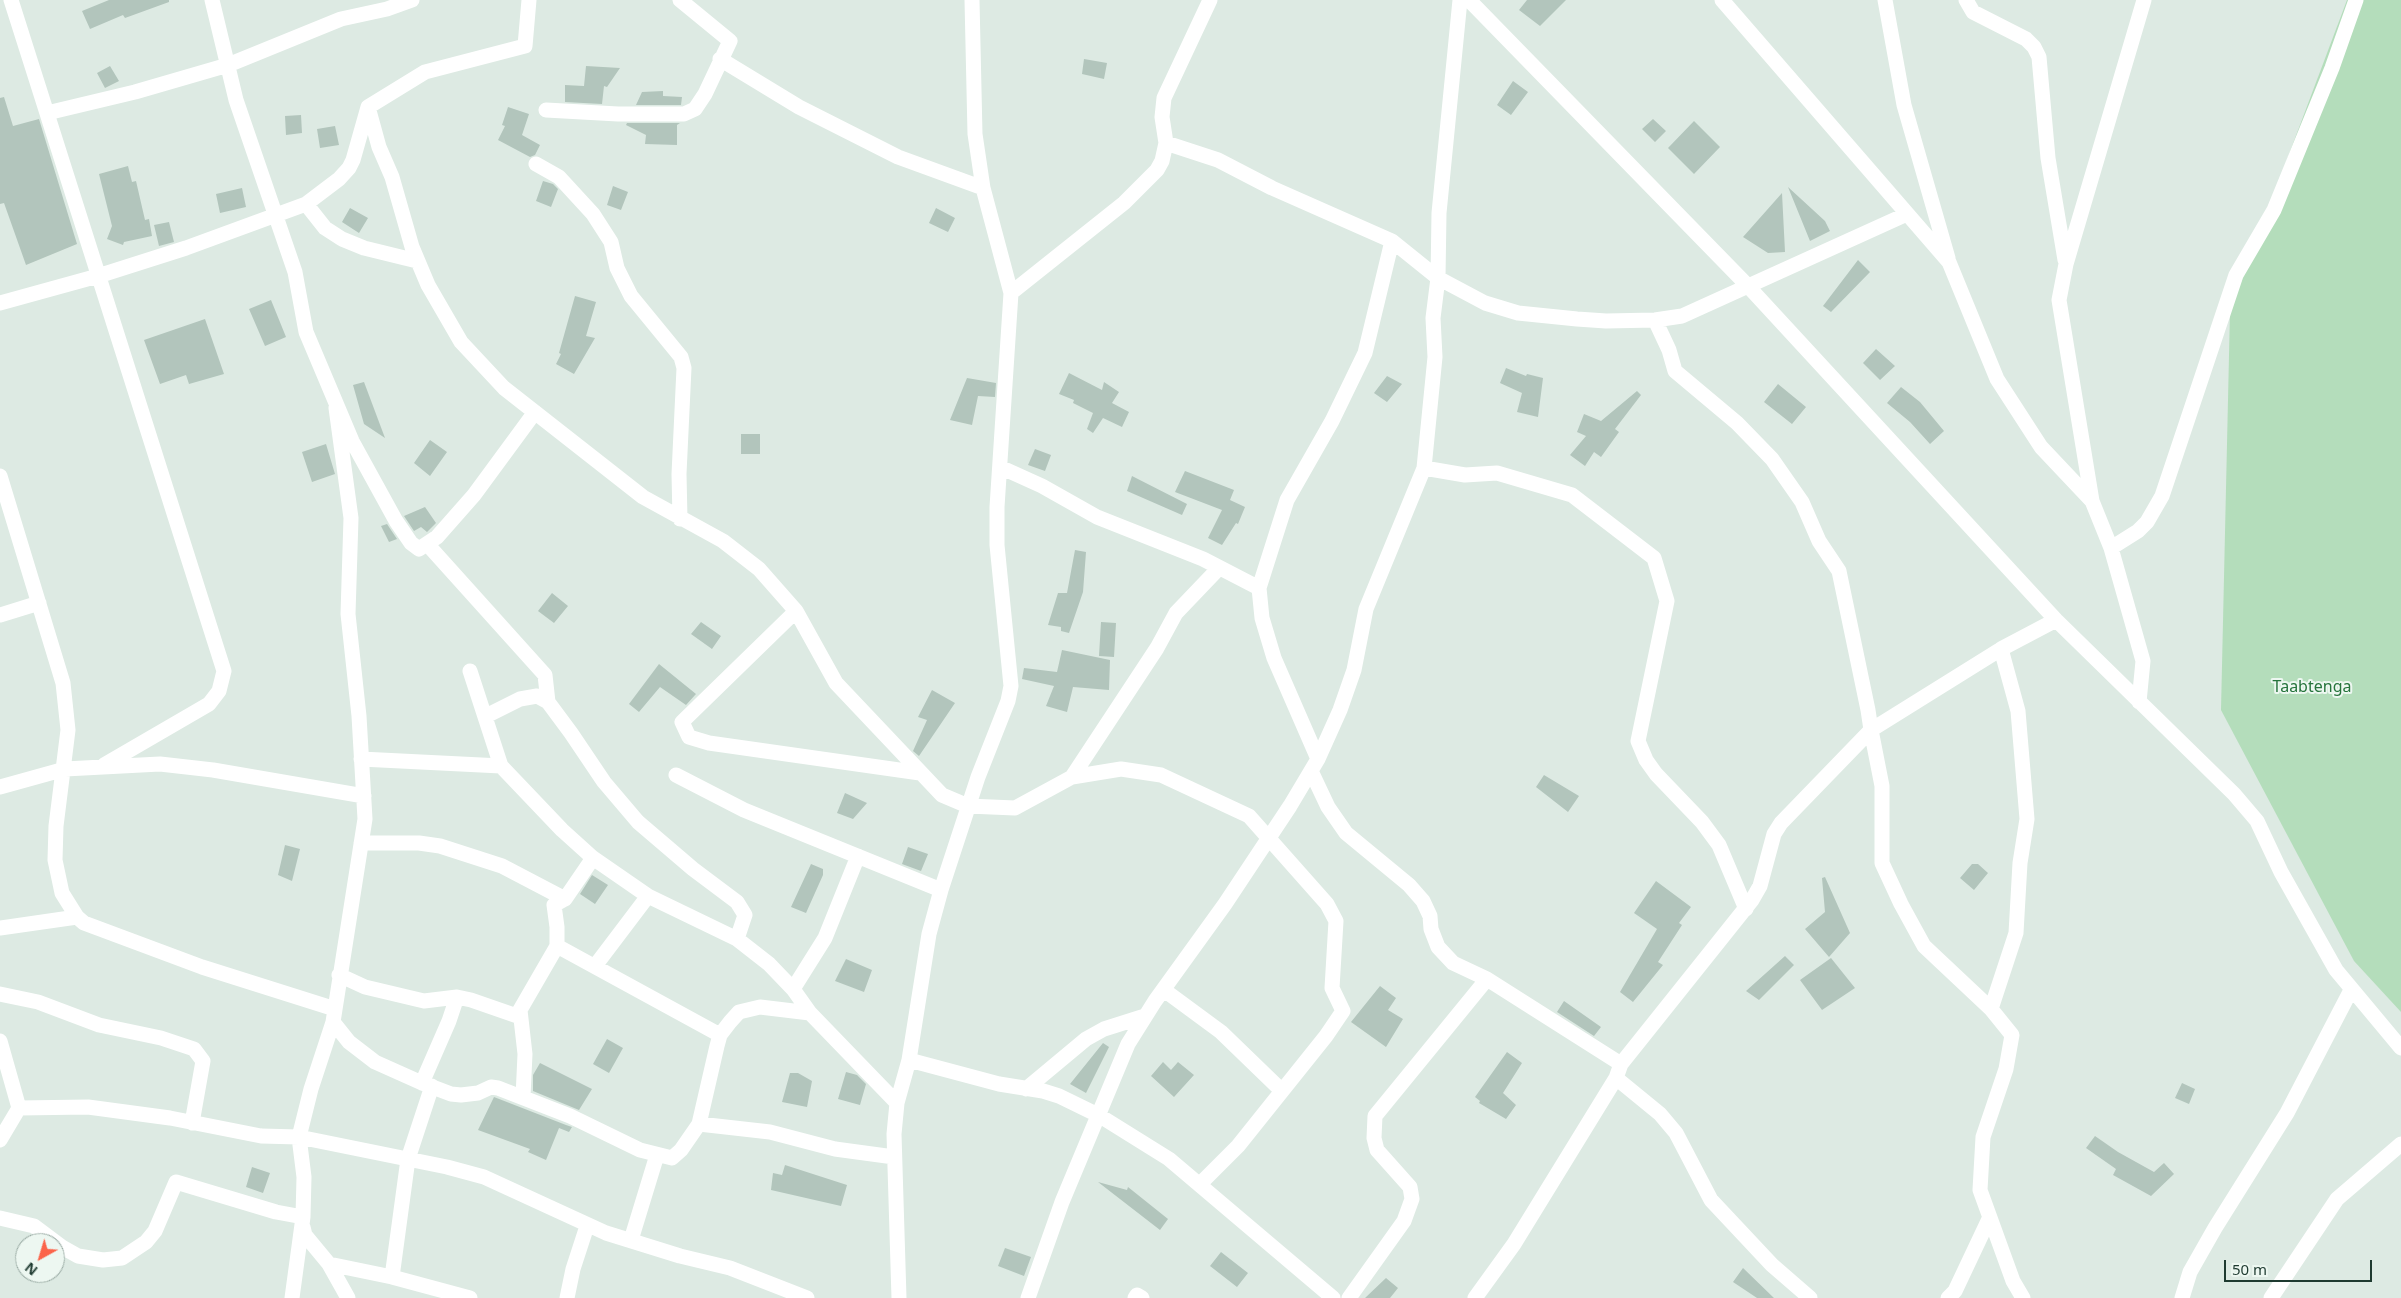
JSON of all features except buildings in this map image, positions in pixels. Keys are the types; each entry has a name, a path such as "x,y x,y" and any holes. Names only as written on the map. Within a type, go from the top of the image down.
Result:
{"street":[{"path":"10,0 224,671 219,691 209,704 104,765"},
{"path":"212,0 236,100 295,272 306,332 336,408 352,441 404,534 419,549 428,545 474,495 535,412"},
{"path":"47,113 135,92 228,65 341,19 386,9 412,0"},
{"path":"0,303 98,276 186,248 306,204 339,179 349,168 368,107 425,72 525,46 529,0"},
{"path":"546,110 618,114 687,113 695,109 705,94 720,59 729,46 730,39 680,0"},
{"path":"899,1298 894,1157 897,1102 909,1060 929,934 941,890 968,806 1008,701 1011,686 997,545 1011,293 982,188 975,134 972,0"},
{"path":"1011,293 1124,203 1156,170 1162,160 1166,143 1162,117 1164,98 1210,0"},
{"path":"1028,1298 1062,1202 1100,1116 1120,1060 1145,1016 1268,838 1314,765 1340,710 1354,670 1366,609 1424,468 1435,357 1433,318 1438,278 1439,213 1460,0"},
{"path":"1469,0 1747,285 2056,620 2234,794 2257,821 2315,936 2350,990 2371,1011 2401,1048"},
{"path":"1722,0 1949,262"},
{"path":"1885,0 1904,105 1949,262 1997,379 2041,447 2092,501"},
{"path":"1966,0 1974,12 2026,39 2034,47 2038,57 2048,158 2066,264"},
{"path":"2140,702 2143,661 2111,548 2092,501 2059,300 2066,264 2144,0"},
{"path":"2111,548 2138,531 2147,522 2162,496 2236,275 2274,210 2332,68 2356,0"},
{"path":"720,59 799,107 898,157 982,188"},
{"path":"368,107 417,261 428,285 461,342 504,388 643,497 723,541 747,559 796,611 836,683 920,774 942,795 968,806 1015,808 1072,777 1121,769 1161,775 1249,816 1327,904 1336,921 1332,988 1343,1011 1326,1036 1238,1146 1200,1184"},
{"path":"1166,143 1218,160 1272,188 1392,241 1438,278 1485,303 1518,313 1606,321 1655,320 1682,316 1907,214"},
{"path":"536,164 559,177 593,214 611,242 617,268 631,296 681,357 684,368 679,474 680,519"},
{"path":"306,204 326,228 342,239 364,248 417,261"},
{"path":"1392,241 1365,353 1332,421 1287,500 1259,588 1262,618 1274,658 1328,807 1346,832 1403,880 1423,900 1430,916 1431,929 1438,947 1453,963 1487,978 1621,1064"},
{"path":"1655,320 1669,350 1675,371 1737,423 1772,459 1802,502 1819,540 1839,571 1882,786 1882,863 1900,904 1924,946 1991,1009 2012,1035 2006,1069 1983,1137 1980,1190 2012,1281 2023,1298"},
{"path":"292,1298 303,1222 304,1177 299,1137 311,1088 334,1015 365,819 359,716 348,614 351,518 336,408"},
{"path":"1000,467 1042,486 1096,517 1194,556 1259,588"},
{"path":"1424,468 1465,475 1497,473 1572,495 1654,558 1666,601 1638,741 1646,760 1656,774 1702,822 1718,845 1746,909"},
{"path":"0,476 63,683 68,730 65,769 56,826 55,860 62,893 77,917 84,923 334,1015 349,1042 375,1062 427,1084 461,1095 478,1093 494,1087 523,1097 640,1150 672,1158 677,1155 699,1124 720,1035 739,1012 752,1008 810,1013"},
{"path":"428,545 545,675 548,702"},
{"path":"1072,777 1157,648 1176,613 1219,568"},
{"path":"0,615 39,603"},
{"path":"796,611 682,722 689,737 709,743 920,774"},
{"path":"1475,1298 1514,1244 1616,1078 1621,1064 1746,909 1760,886 1774,834 1781,823 1870,730 2001,649 2056,620"},
{"path":"1991,1009 2016,933 2020,863 2027,819 2018,711 2001,649"},
{"path":"470,671 501,766 562,830 593,858 648,896 737,938 769,964 793,988 810,1013 897,1102"},
{"path":"486,716 520,698 537,696 548,702 572,733 604,782 638,822 693,869 737,902 745,915 737,938"},
{"path":"361,759 501,766"},
{"path":"0,787 65,769 104,765 160,764 213,770 364,796"},
{"path":"676,775 744,810 941,890"},
{"path":"361,842 419,843 440,846 502,866 565,899"},
{"path":"793,988 825,938 858,856"},
{"path":"523,1097 525,1054 520,1017 521,1007 556,946 557,927 554,905 565,899 593,858"},
{"path":"595,966 648,896"},
{"path":"0,928 77,917"},
{"path":"556,946 720,1035"},
{"path":"339,975 366,987 424,1001 457,997 520,1017"},
{"path":"1349,1298 1404,1221 1412,1199 1410,1187 1377,1150 1374,1138 1375,1116 1487,978"},
{"path":"1164,990 1221,1032 1282,1091"},
{"path":"2182,1298 2190,1272 2287,1112 2350,990"},
{"path":"0,994 38,1002 99,1025 161,1038 194,1049 203,1062 192,1124"},
{"path":"392,1277 408,1159 427,1084 457,997"},
{"path":"1026,1089 1086,1039 1104,1029 1145,1016"},
{"path":"0,1041 18,1108 0,1140"},
{"path":"909,1060 1059,1096 1100,1116 1169,1158 1333,1298"},
{"path":"1616,1078 1660,1114 1676,1132 1711,1200 1772,1265 1810,1298"},
{"path":"18,1108 88,1107 261,1136 299,1137 408,1159 484,1177 587,1226 680,1256 730,1268 807,1298"},
{"path":"699,1124 770,1132 835,1149 894,1157"},
{"path":"2271,1298 2337,1200 2401,1144"},
{"path":"631,1240 657,1155"},
{"path":"0,1218 34,1226 62,1247 78,1256 103,1260 122,1258 146,1242 156,1231 176,1182 303,1222"},
{"path":"1948,1298 1955,1291 1989,1220"},
{"path":"303,1222 305,1235 329,1264 348,1298"},
{"path":"568,1298 573,1269 587,1226"},
{"path":"329,1264 392,1277 470,1298"},
{"path":"1135,1298 1137,1295 1142,1298"}],"green space":[{"name":"Taabtenga","path":"2347,0 2401,0 2401,1012 2354,961 2221,710 2230,311"}]}
